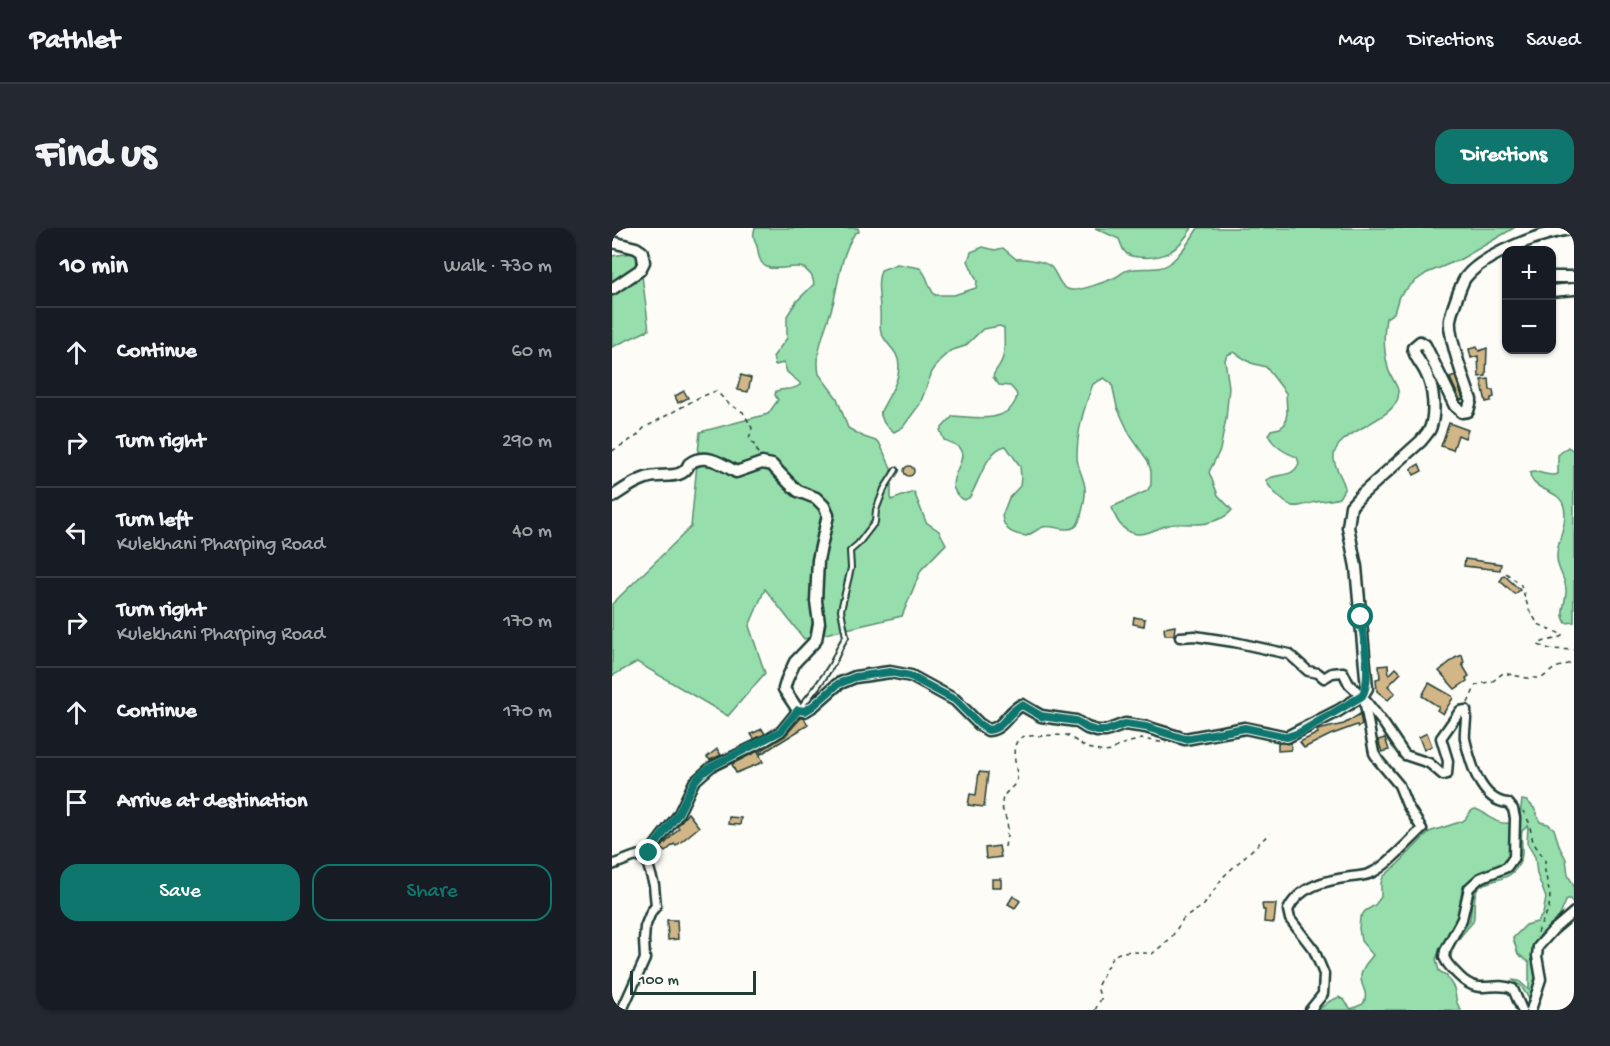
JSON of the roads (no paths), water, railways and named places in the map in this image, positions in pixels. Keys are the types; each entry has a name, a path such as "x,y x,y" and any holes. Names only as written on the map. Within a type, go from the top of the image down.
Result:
{"main road":[{"path":"612,497 633,483 649,476 680,474 687,470 689,464 701,458 707,458 736,472 762,463 772,465 798,491 816,498 824,506 828,515 818,560 816,601 819,623 816,640 795,662 784,689 798,710 805,711 813,706 838,684 855,677 890,672 910,676 955,700 988,730 999,727 1014,709 1022,705 1041,716 1076,721 1097,731 1106,731 1125,724 1146,727 1185,739 1245,728 1287,737 1299,733 1362,696 1367,688 1356,567 1348,527 1349,515 1351,506 1360,496 1421,441 1430,430 1433,404 1430,382 1414,355 1413,348 1420,342 1425,345 1455,406 1462,412 1468,411 1471,400 1450,328 1450,320 1464,278 1482,263 1527,241 1554,232 1574,229"},
{"path":"612,242 636,248 642,252 644,262 640,270 612,289"},
{"path":"1556,277 1574,277"},
{"path":"1556,291 1574,289"}],"street":[{"path":"1180,638 1196,636 1224,640 1289,654 1308,671 1318,673 1324,678 1332,673 1343,672 1349,684 1362,696 1405,755 1429,763 1443,776 1447,774 1448,768 1441,738 1460,711 1466,710 1467,723 1464,736 1477,778 1483,788 1500,802 1508,802 1513,808 1514,857 1506,867 1480,878 1469,888 1462,919 1444,957 1451,969 1469,985 1513,989 1522,1010"},
{"path":"1310,1010 1323,994 1324,974 1314,950 1290,919 1288,910 1291,904 1308,888 1325,881 1372,873 1422,829 1407,805 1399,785 1374,753 1372,732 1362,696"},
{"path":"622,1010 645,959 645,927 656,906 656,893 648,865 649,853 678,814 700,775 781,731 798,710"},
{"path":"612,865 633,856 649,853"},
{"path":"1531,1010 1541,979 1538,950 1544,938 1574,912"}],"lane":[{"path":"798,710 813,694 846,637 841,609 851,568 850,551 875,522 876,510 884,489 896,470"}]}
